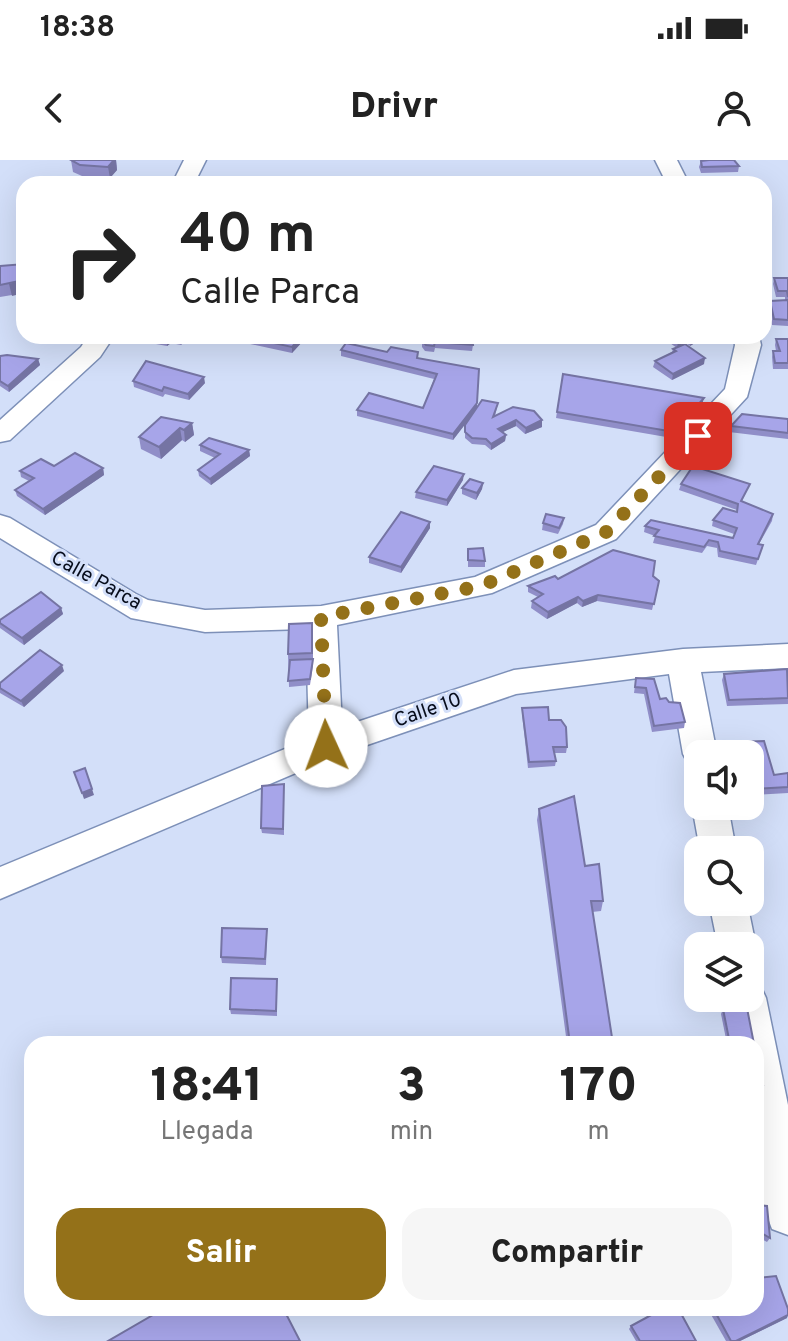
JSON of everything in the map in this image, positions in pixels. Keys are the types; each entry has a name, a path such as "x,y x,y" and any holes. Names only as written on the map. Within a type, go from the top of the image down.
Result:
{"street":[{"path":"0,434 91,352 96,344"},
{"name":"Calle Parca","path":"0,525 142,610 205,621 321,617 481,586 606,532 738,391 748,344"},
{"path":"321,617 326,746"},
{"name":"Calle 10","path":"0,883 326,746 514,682 683,661 788,656"},
{"path":"683,661 697,740"},
{"path":"749,1012 754,1036"},
{"path":"764,1088 788,1213"}],"building":[{"path":"71,160 114,160 108,167 80,165"},
{"path":"734,160 739,166 702,167 701,161"},
{"path":"16,265 16,282 0,285 0,266"},
{"path":"774,278 788,278 788,297 787,291 778,291"},
{"path":"788,300 788,320 774,319 772,301"},
{"path":"776,339 788,339 788,363 775,363 773,351 780,351"},
{"path":"345,344 387,352 391,347 418,352 417,358 479,369 477,403 453,434 357,410 369,393 423,408 437,374 341,350"},
{"path":"685,344 705,358 673,374 655,361 676,351 673,349"},
{"path":"0,356 38,359 8,386 0,381"},
{"path":"146,361 204,377 188,394 164,387 162,391 133,381"},
{"path":"563,374 704,398 674,432 557,412"},
{"path":"482,400 498,403 493,417 513,407 534,411 542,420 526,428 516,420 498,429 506,435 491,444 486,439 472,438 465,432 465,425"},
{"path":"742,414 788,419 788,433 731,426"},
{"path":"161,417 192,423 184,430 180,428 159,447 139,437"},
{"path":"209,438 249,450 210,479 198,470 220,454 200,445"},
{"path":"75,453 103,468 43,509 15,490 34,478 20,471 41,459 54,466"},
{"path":"434,466 464,474 447,500 416,492"},
{"path":"693,466 750,484 741,501 773,514 758,544 763,545 758,559 720,551 718,542 709,540 704,547 654,536 659,530 645,526 651,520 733,538 737,528 713,520 723,508 737,512 738,504 681,484"},
{"path":"470,479 483,483 477,493 462,488"},
{"path":"401,512 430,522 401,567 369,557"},
{"path":"546,514 564,518 559,528 543,523"},
{"path":"483,548 485,561 468,560 468,549"},
{"path":"613,550 655,561 653,576 659,581 654,604 598,595 583,601 578,597 548,612 532,601 543,594 528,586 555,576 558,579"},
{"path":"41,592 61,608 22,638 0,623 0,620"},
{"path":"312,623 312,653 288,654 289,624"},
{"path":"40,650 62,665 21,701 0,688 0,683"},
{"path":"313,659 310,679 288,681 290,660"},
{"path":"787,669 788,698 729,700 724,674"},
{"path":"636,678 654,679 660,699 680,703 685,722 654,726 646,688 635,687"},
{"path":"548,707 549,720 561,720 566,727 567,747 553,747 556,761 529,762 522,708"},
{"path":"764,741 774,775 788,773 788,787 764,788"},
{"path":"85,768 92,789 82,793 74,772"},
{"path":"284,784 283,829 261,828 262,786"},
{"path":"574,796 585,866 599,864 603,901 591,901 612,1036 569,1036 539,809"},
{"path":"222,928 267,929 265,959 221,957"},
{"path":"231,978 277,979 276,1011 230,1009"},
{"path":"724,1012 748,1012 752,1036 728,1036"},
{"path":"764,1206 767,1206 770,1238 764,1235"},
{"path":"776,1276 788,1315 731,1341 717,1316 764,1316 764,1277"},
{"path":"151,1316 287,1316 300,1341 108,1341"},
{"path":"649,1316 682,1316 696,1341 640,1341 631,1326"}],"route":[{"path":"326,746 321,617 481,586 606,532 698,436"}]}
